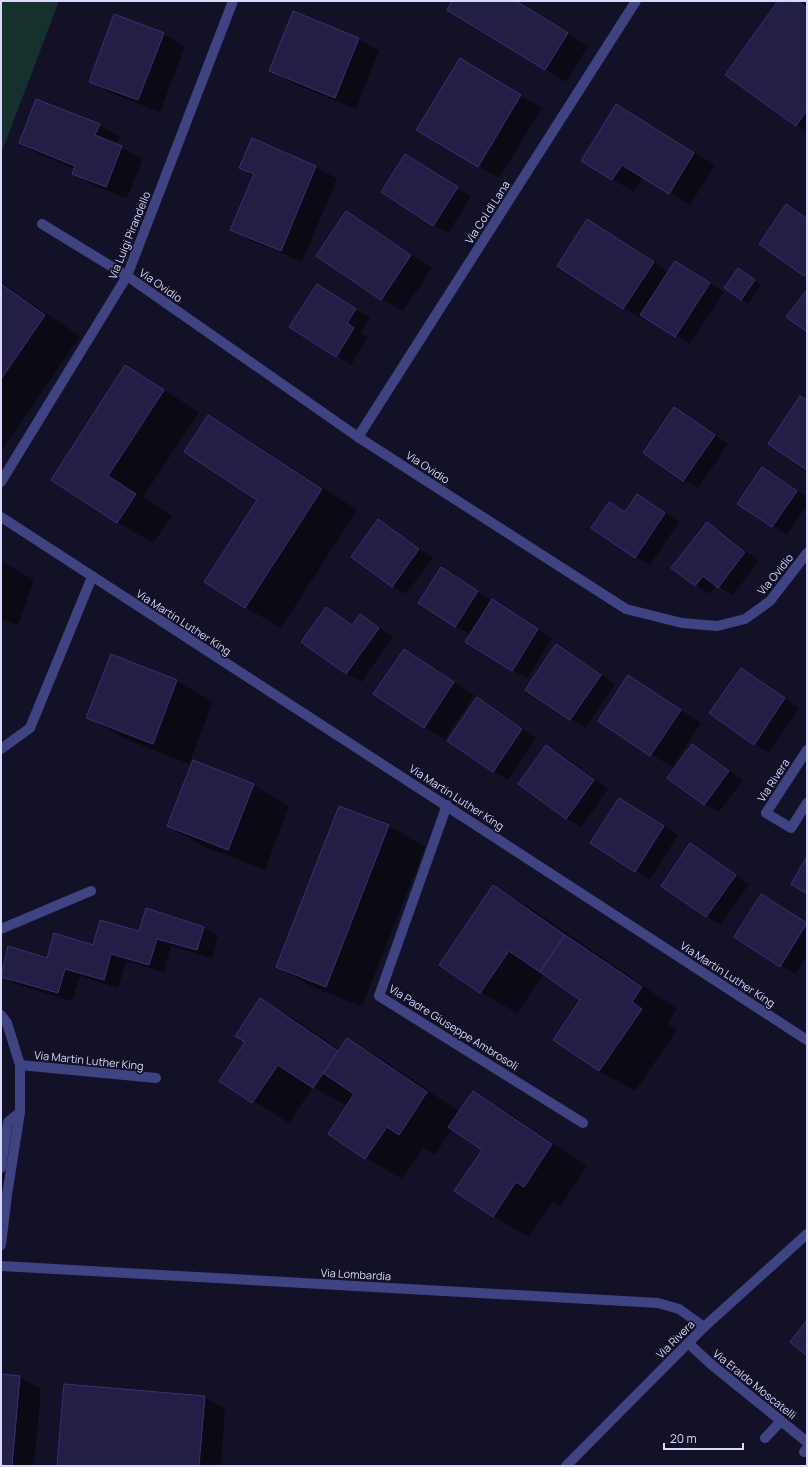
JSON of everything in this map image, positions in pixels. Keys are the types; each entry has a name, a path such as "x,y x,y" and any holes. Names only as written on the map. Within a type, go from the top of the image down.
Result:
{"street":[{"name":"Via Luigi Pirandello","path":"1,482 127,276 233,1"},
{"name":"Via Col di Lana","path":"358,437 636,1"},
{"name":"Via Ovidio","path":"42,224 127,276 358,437 626,609 682,623 717,626 745,619 770,601 807,553"},
{"name":"Via Martin Luther King","path":"1,518 447,805 807,1040"},
{"path":"1,749 30,728 92,577"},
{"name":"Via Rivera","path":"807,750 766,813 791,828 807,803"},
{"name":"Via Padre Giuseppe Ambrosoli","path":"447,805 379,996 583,1122"},
{"path":"1,929 91,891"},
{"name":"Via Martin Luther King","path":"1,1015 7,1023 20,1065 20,1112 6,1195 1,1245"},
{"name":"Via Martin Luther King","path":"20,1065 156,1078"},
{"path":"1,1168 8,1122 20,1112"},
{"name":"Via Rivera","path":"566,1466 704,1327 807,1234"},
{"name":"Via Lombardia","path":"1,1266 658,1304 679,1309 704,1327"},
{"name":"Via Eraldo Moscatelli","path":"688,1343 712,1365 781,1421 806,1447"},
{"path":"766,1438 781,1421"}],"green space":[{"path":"1,1 59,1 1,154"}],"building":[{"path":"452,1 516,1 568,33 545,70 447,10"},
{"path":"778,1 798,1 807,8 807,110 796,126 725,75"},
{"path":"293,11 359,38 335,98 269,71"},
{"path":"114,14 164,33 138,100 89,82"},
{"path":"460,58 521,95 478,167 416,130"},
{"path":"36,99 100,124 95,135 122,146 106,187 72,174 75,166 19,143"},
{"path":"616,104 694,153 669,194 622,165 612,180 581,161"},
{"path":"252,138 316,166 281,251 230,230 254,174 239,168"},
{"path":"405,154 458,187 433,226 381,192"},
{"path":"786,204 807,219 807,272 804,276 759,244"},
{"path":"346,211 411,255 381,300 316,256"},
{"path":"587,219 654,262 623,309 557,266"},
{"path":"675,261 710,283 675,337 640,315"},
{"path":"738,268 755,280 741,300 724,288"},
{"path":"1,284 45,315 1,379"},
{"path":"317,284 356,309 347,323 354,328 336,357 289,327"},
{"path":"807,290 807,332 786,317"},
{"path":"125,365 164,390 108,476 136,494 117,523 51,480"},
{"path":"800,396 807,400 807,470 768,444"},
{"path":"674,407 715,435 683,481 643,453"},
{"path":"208,415 322,489 245,608 204,582 257,500 184,452"},
{"path":"762,467 797,491 772,527 737,504"},
{"path":"637,494 665,513 635,558 591,528 609,502 625,512"},
{"path":"378,519 419,549 392,587 351,557"},
{"path":"707,522 745,552 718,588 703,576 695,586 671,568"},
{"path":"441,567 478,591 455,627 418,603"},
{"path":"492,599 538,629 512,671 465,642"},
{"path":"326,607 352,625 360,614 379,628 346,674 301,642"},
{"path":"556,644 601,675 570,720 525,690"},
{"path":"404,649 454,682 424,728 373,694"},
{"path":"111,654 177,680 153,744 86,718"},
{"path":"741,668 785,698 754,745 709,713"},
{"path":"628,675 681,710 650,756 598,721"},
{"path":"477,697 522,729 493,772 447,741"},
{"path":"692,744 729,771 704,805 667,778"},
{"path":"546,745 594,780 566,819 518,784"},
{"path":"193,760 254,784 228,850 167,826"},
{"path":"619,798 664,826 635,872 590,843"},
{"path":"339,806 389,825 326,987 276,967"},
{"path":"690,843 736,875 706,917 661,886"},
{"path":"807,856 807,894 791,884"},
{"path":"493,885 565,935 540,972 509,951 480,993 439,965"},
{"path":"761,894 807,923 780,967 734,937"},
{"path":"146,908 204,927 197,950 157,939 149,965 111,954 104,980 65,969 58,993 1,977 8,946 47,958 54,933 93,945 100,920 139,931"},
{"path":"565,935 642,987 632,1002 642,1009 599,1071 553,1040 580,1000 540,972"},
{"path":"260,998 338,1051 313,1088 278,1065 252,1103 219,1081 245,1042 235,1036"},
{"path":"347,1038 427,1092 399,1135 387,1127 365,1159 328,1134 354,1094 323,1073"},
{"path":"473,1091 552,1144 524,1187 516,1182 493,1217 454,1191 482,1150 448,1127"},
{"path":"807,1320 807,1356 790,1342"},
{"path":"1,1374 20,1376 12,1466 1,1466"},
{"path":"64,1384 205,1396 199,1466 57,1466"}]}
